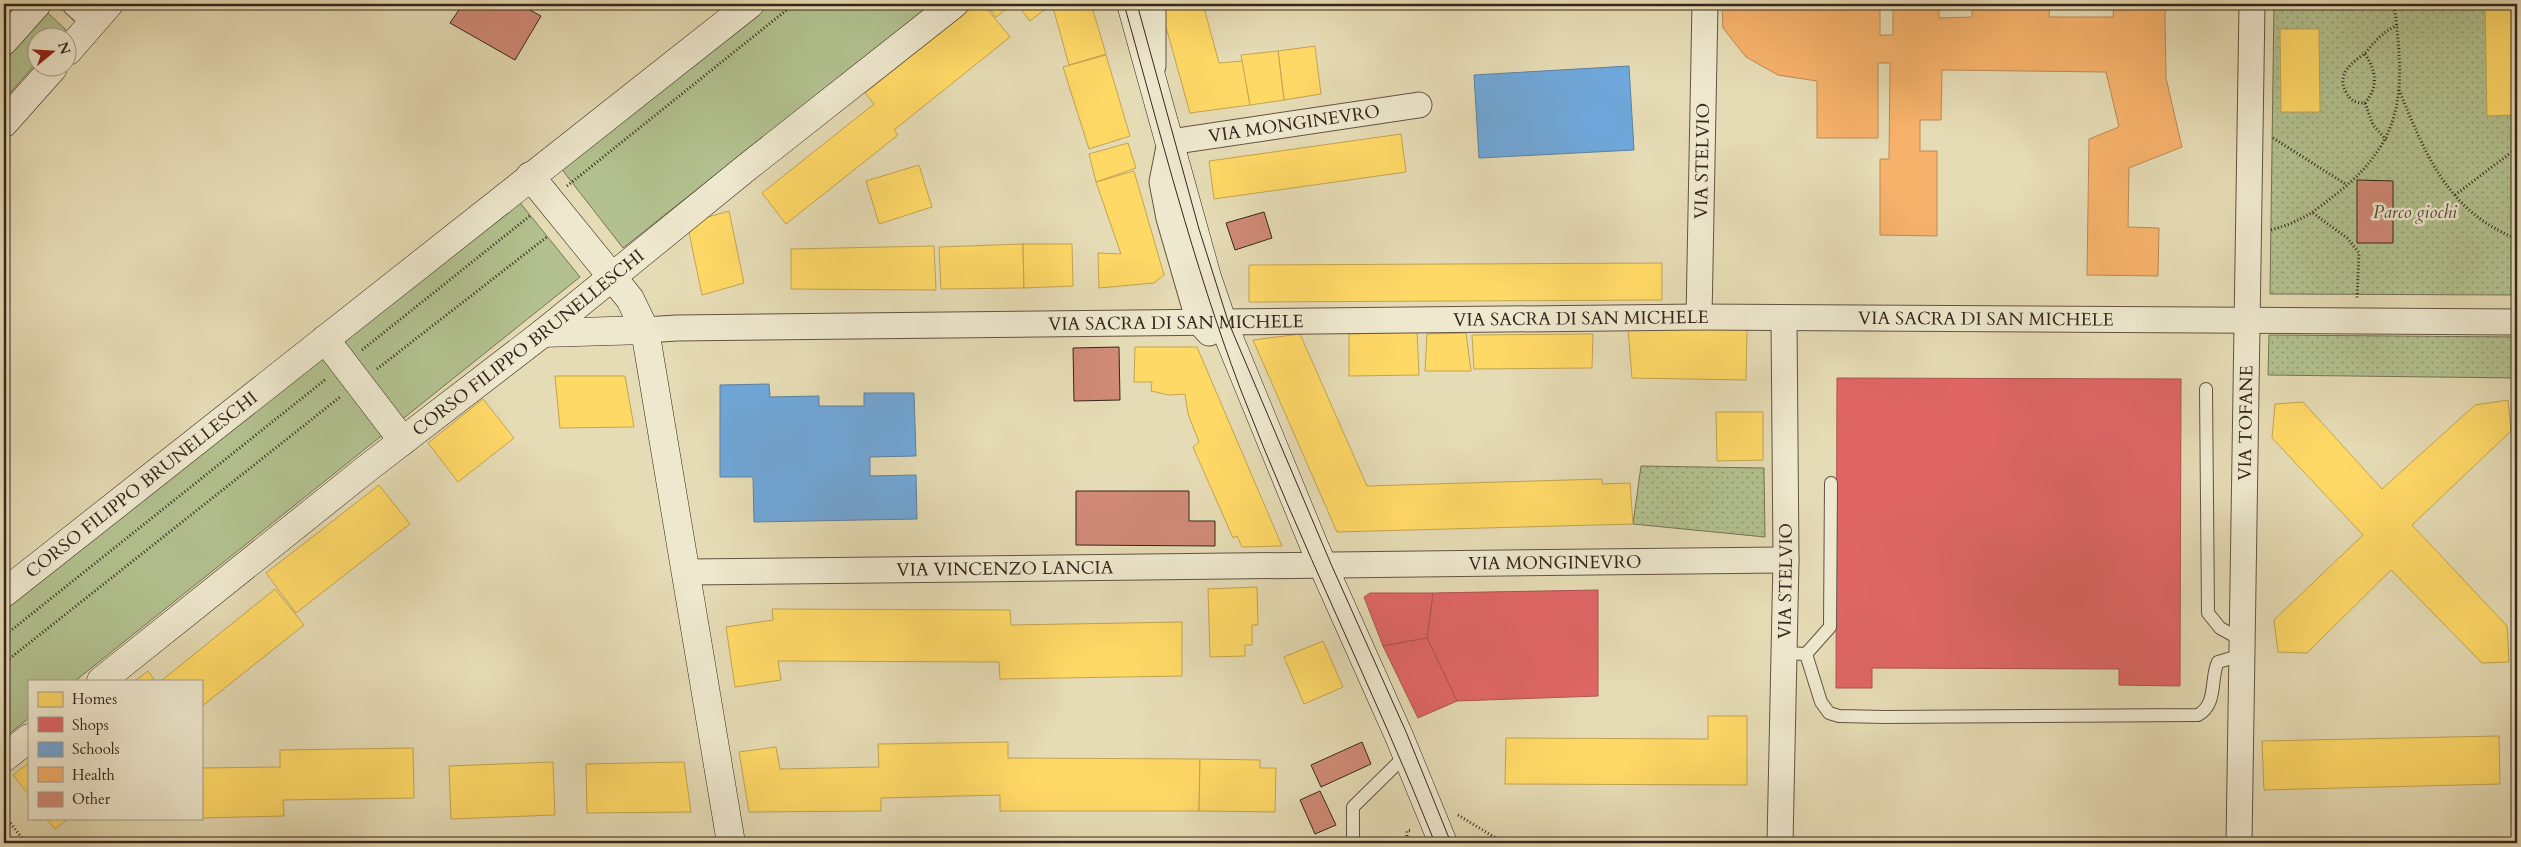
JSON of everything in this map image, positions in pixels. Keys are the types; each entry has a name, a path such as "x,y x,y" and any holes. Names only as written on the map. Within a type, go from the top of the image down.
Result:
{"street":[{"path":"4,40 37,4"},
{"name":"CORSO FILIPPO BRUNELLESCHI","path":"4,592 750,4"},
{"name":"CORSO FILIPPO BRUNELLESCHI","path":"101,680 403,441 543,333 954,4"},
{"path":"1131,4 1207,277 1210,321 1240,368 1323,564 1407,754 1443,843"},
{"path":"1151,4 1153,12 1154,61 1151,76"},
{"name":"VIA STELVIO","path":"1699,317 1705,4"},
{"name":"VIA TOFANE","path":"2239,843 2252,4"},
{"path":"78,34 93,9"},
{"path":"4,123 44,78"},
{"name":"VIA MONGINEVRO","path":"1170,142 1419,104"},
{"path":"520,184 539,212 612,276 630,299 645,330 731,843"},
{"name":"VIA SACRA DI SAN MICHELE","path":"645,330 1210,321 1699,317 2247,322 2517,322"},
{"name":"VIA STELVIO","path":"1780,843 1795,653 1786,560 1784,319"},
{"path":"543,333 645,330"},
{"path":"325,339 403,441"},
{"name":"VIA MONGINEVRO","path":"1323,564 1786,560"},
{"name":"VIA VINCENZO LANCIA","path":"686,572 1323,564"},
{"path":"4,758 28,739"}],"lane":[{"path":"1831,482 1830,627 1795,653 1828,713 1839,716 1885,717 2198,715 2203,713 2212,695 2218,662 2242,648 2220,628 2208,613 2206,389"},
{"path":"1353,843 1353,807 1407,754"}],"path":[{"path":"4,663 4,660 351,373 539,212 794,4"},
{"path":"2271,230 2296,223 2313,213 2347,185 2374,159 2386,140 2398,104 2399,89 2400,68 2394,4"},
{"path":"2365,54 2373,67 2376,82 2372,95 2365,103 2357,103 2350,99 2344,88 2344,75 2348,66 2356,58 2365,54 2385,32 2397,25"},
{"path":"2399,89 2438,175 2482,222 2517,238"},
{"path":"2365,103 2373,125 2386,140"},
{"path":"2272,138 2347,185"},
{"path":"2455,195 2517,148"},
{"path":"520,184 539,212"},
{"path":"2313,213 2347,238 2359,253 2357,322"},
{"path":"4,636 351,373 548,236 542,229"},
{"path":"1460,814 1504,842 1518,843"},
{"path":"4,815 26,843"}],"green space":[{"path":"763,4 931,4 623,248 560,167"},
{"name":"Parco giochi","path":"2274,4 2517,4 2517,295 2270,294"},
{"path":"47,12 64,28 33,28"},
{"path":"28,34 28,72 4,100 4,61"},
{"path":"517,199 580,277 76,680 28,680 28,719 4,738 4,607"},
{"path":"2269,335 2517,337 2517,378 2268,375"},
{"path":"1641,466 1764,468 1765,537 1633,524"}],"building: Homes":[{"path":"977,4 983,4 1010,37 894,130 898,135 786,224 762,193 874,104 865,93"},
{"path":"986,4 1013,4 996,17"},
{"path":"1017,4 1052,4 1030,21"},
{"path":"1052,4 1091,4 1106,54 1069,65"},
{"path":"1178,4 1203,4 1219,63 1243,61 1250,105 1190,113 1161,9"},
{"path":"2485,4 2517,4 2517,115 2487,116"},
{"path":"2280,29 2319,29 2320,112 2281,112"},
{"path":"1315,46 1321,94 1284,100 1278,51"},
{"path":"1278,51 1284,100 1250,105 1241,55"},
{"path":"1106,55 1130,136 1089,149 1063,67"},
{"path":"1401,134 1406,172 1214,199 1209,161"},
{"path":"1128,143 1136,168 1096,182 1089,154"},
{"path":"919,165 932,207 879,224 866,181"},
{"path":"1134,171 1164,275 1154,283 1099,288 1098,253 1121,254 1096,182"},
{"path":"729,211 744,283 702,295 687,223"},
{"path":"1023,244 1024,288 941,289 939,247"},
{"path":"1023,244 1072,244 1073,286 1024,288"},
{"path":"934,246 936,290 791,289 791,249"},
{"path":"1662,263 1662,300 1249,302 1249,265"},
{"path":"1747,327 1746,380 1632,378 1628,329"},
{"path":"1417,332 1419,375 1349,376 1349,334"},
{"path":"1466,333 1471,371 1425,371 1427,334"},
{"path":"1300,334 1367,486 1602,479 1602,484 1630,483 1633,524 1337,532 1253,340"},
{"path":"1593,334 1592,368 1474,369 1472,335"},
{"path":"1135,347 1197,347 1282,546 1242,547 1237,536 1233,538 1193,447 1199,442 1188,414 1185,394 1169,395 1151,391 1152,382 1134,382"},
{"path":"555,376 625,376 634,427 560,428"},
{"path":"483,399 514,438 458,482 428,443"},
{"path":"2508,400 2511,431 2412,525 2507,626 2509,662 2482,663 2391,570 2307,653 2278,652 2274,620 2363,535 2272,438 2275,404 2303,402 2382,489 2475,405"},
{"path":"1716,412 1763,412 1763,460 1717,461"},
{"path":"379,485 410,524 296,613 266,573"},
{"path":"1257,587 1258,625 1252,625 1252,645 1245,645 1245,656 1210,657 1208,589"},
{"path":"275,589 304,625 202,706 202,680 162,680"},
{"path":"772,609 1010,610 1011,625 1182,622 1182,676 1000,679 999,662 778,661 781,680 735,687 726,627 773,620"},
{"path":"1323,641 1343,687 1304,704 1284,657"},
{"path":"148,671 154,680 136,680"},
{"path":"1708,716 1747,716 1747,785 1505,784 1506,738 1708,739"},
{"path":"2499,736 2500,784 2264,790 2262,741"},
{"path":"1008,742 1008,758 1200,759 1199,811 1000,811 1000,795 881,798 881,811 749,812 739,752 776,747 780,769 879,767 878,744"},
{"path":"413,748 414,798 283,800 284,816 202,818 202,768 280,767 280,750"},
{"path":"1200,759 1260,760 1260,768 1276,768 1275,812 1199,811"},
{"path":"553,762 555,815 451,819 449,766"},
{"path":"684,762 691,812 587,813 586,764"},
{"path":"28,764 28,794 13,775"},
{"path":"48,820 66,820 55,829"}],"building: Shops":[{"path":"1837,378 2181,379 2180,686 2119,685 2119,669 1872,668 1872,688 1836,688"},
{"path":"1598,590 1598,696 1457,701 1427,638 1433,593"},
{"path":"1370,593 1433,593 1427,638 1383,646 1364,597"},
{"path":"1427,638 1457,701 1418,718 1383,646"}],"building: Schools":[{"path":"1629,66 1634,150 1479,158 1474,75"},
{"path":"769,384 770,397 819,396 819,406 864,406 864,393 914,393 916,456 870,457 870,476 916,475 917,519 754,522 753,477 720,477 720,385"}],"building: Health":[{"path":"1722,4 1880,4 1880,35 1893,35 1893,4 1939,4 1939,18 1972,17 1972,4 2050,4 2049,17 2113,17 2114,4 2168,4 2165,14 2166,78 2182,147 2129,168 2128,227 2159,228 2158,276 2087,275 2089,139 2119,127 2106,72 1942,70 1941,120 1920,120 1920,151 1937,151 1937,236 1880,235 1880,159 1889,159 1890,63 1878,63 1878,138 1817,138 1817,81 1778,75 1746,57 1723,28"}],"building: Other":[{"path":"463,4 519,4 541,16 515,60 450,23"},
{"path":"2357,180 2393,181 2393,243 2357,243"},
{"path":"1264,212 1272,238 1235,250 1226,223"},
{"path":"1119,347 1120,400 1074,401 1073,348"},
{"path":"1076,491 1189,491 1189,521 1215,521 1215,546 1076,545"},
{"path":"1362,742 1371,764 1321,787 1311,765"},
{"path":"1320,791 1336,825 1315,834 1300,800"}],"tram line":[{"path":"1124,4 1192,245 1240,388 1287,503 1412,786 1435,843"},
{"path":"1137,4 1199,229 1228,321 1331,564 1407,734 1451,843"}]}
